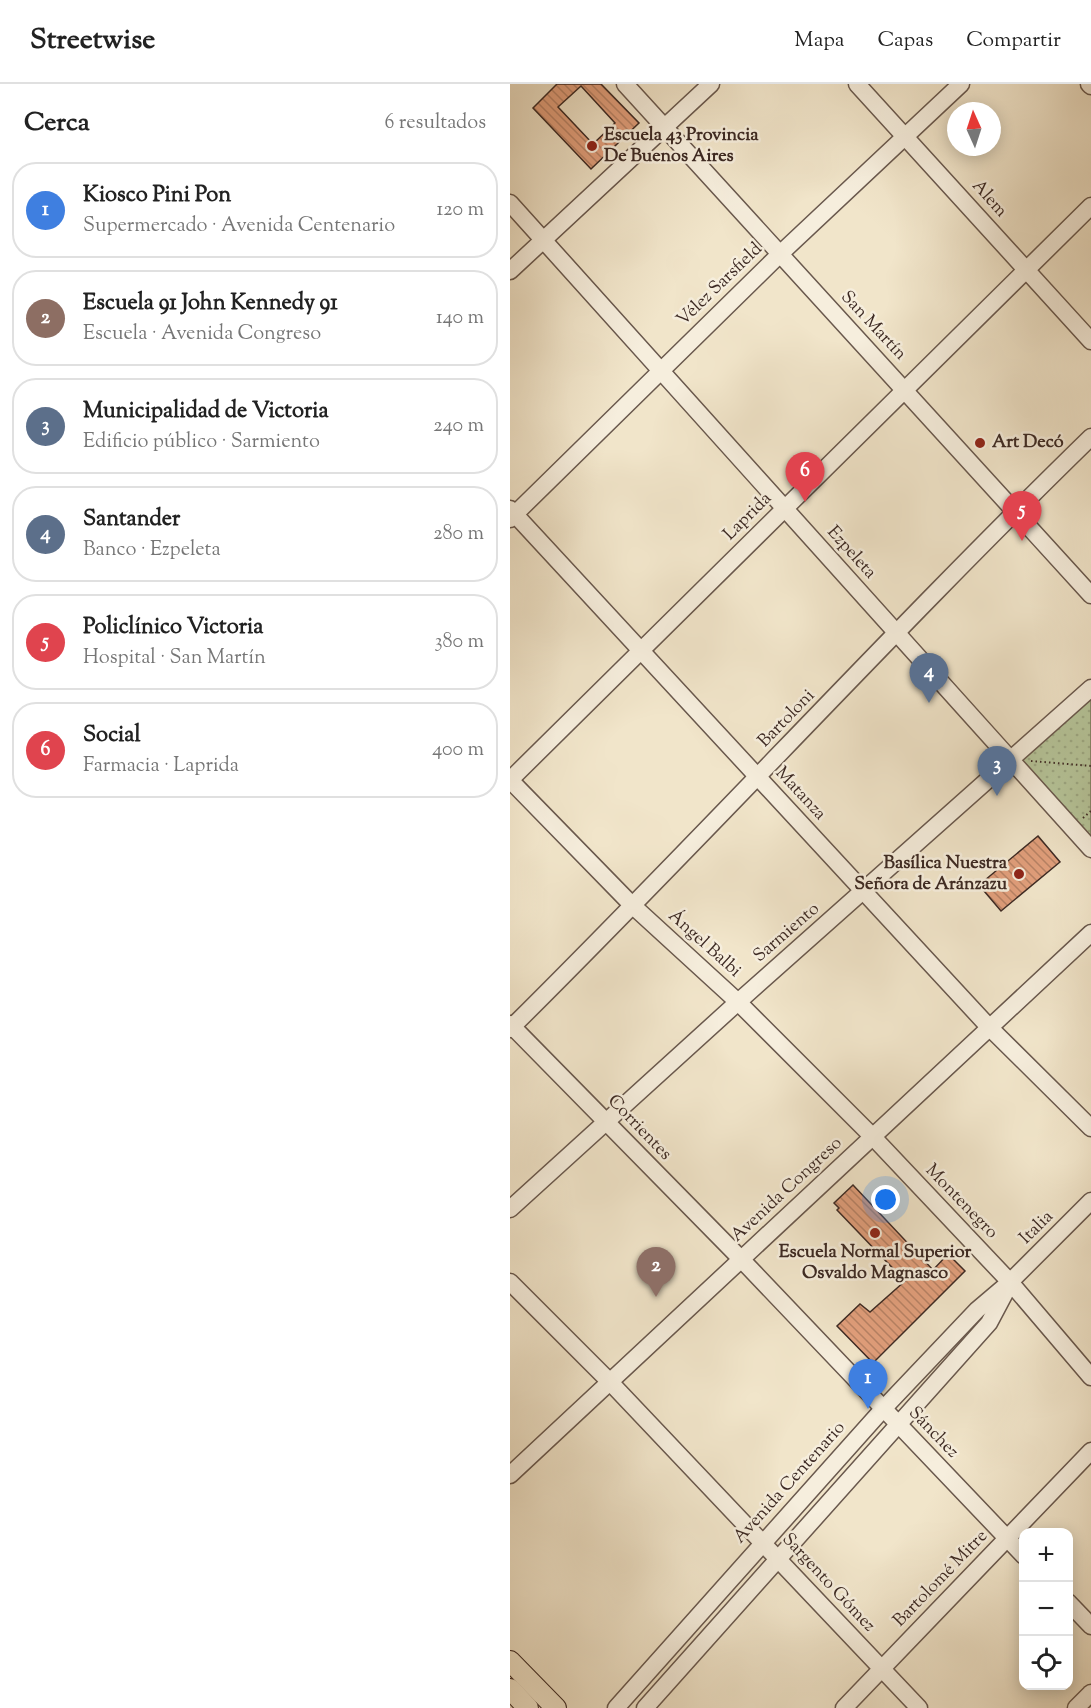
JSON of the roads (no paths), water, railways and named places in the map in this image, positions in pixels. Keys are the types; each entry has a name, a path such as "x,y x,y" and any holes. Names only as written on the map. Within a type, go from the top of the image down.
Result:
{"main road":[{"path":"510,1660 556,1708"},
{"path":"510,1689 528,1708"}],"street":[{"name":"San Martín","path":"625,84 1091,594"},
{"path":"510,271 711,84"},
{"name":"Alem","path":"857,84 1091,341"},
{"name":"Vélez Sarsfield","path":"512,514 780,254 961,84"},
{"name":"Ezpeleta","path":"510,203 1091,849"},
{"name":"Laprida","path":"510,780 1091,206"},
{"name":"Bartoloni","path":"511,1027 758,777 1015,511 1091,437"},
{"name":"Matanza","path":"512,514 641,650 989,1027 1091,1128"},
{"name":"Sarmiento","path":"510,1209 738,1002 1091,688"},
{"name":"Ángel Balbi","path":"510,780 632,905 738,1002 873,1137"},
{"name":"Avenida Congreso","path":"510,1474 1091,933"},
{"name":"Corrientes","path":"511,1027 741,1259"},
{"name":"Montenegro","path":"873,1137 1011,1282 1091,1377"},
{"name":"Italia","path":"1011,1282 1091,1201"},
{"name":"Sánchez","path":"741,1259 1019,1552"},
{"name":"Sargento Gómez","path":"510,1282 610,1382 919,1708"},
{"path":"645,1708 989,1323 1011,1282"},
{"name":"Avenida Centenario","path":"616,1708 882,1409 977,1310 1011,1282"},
{"name":"Bartolomé Mitre","path":"844,1708 1091,1451"},
{"path":"1073,1607 1091,1626"},
{"path":"1076,1708 1091,1693"}],"place":[{"name":"Escuela 43 Provincia De Buenos Aires","path":"592,146"},
{"name":"Art Decó","path":"980,443"},
{"name":"Social","path":"805,502"},
{"name":"Policlínico Victoria","path":"1022,541"},
{"name":"Santander","path":"929,703"},
{"name":"Municipalidad de Victoria","path":"997,796"},
{"name":"Basílica Nuestra Señora de Aránzazu","path":"1019,874"},
{"name":"Escuela Normal Superior Osvaldo Magnasco","path":"875,1233"},
{"name":"Escuela 91 John Kennedy 91","path":"656,1297"},
{"name":"Kiosco Pini Pon","path":"868,1409"}]}
